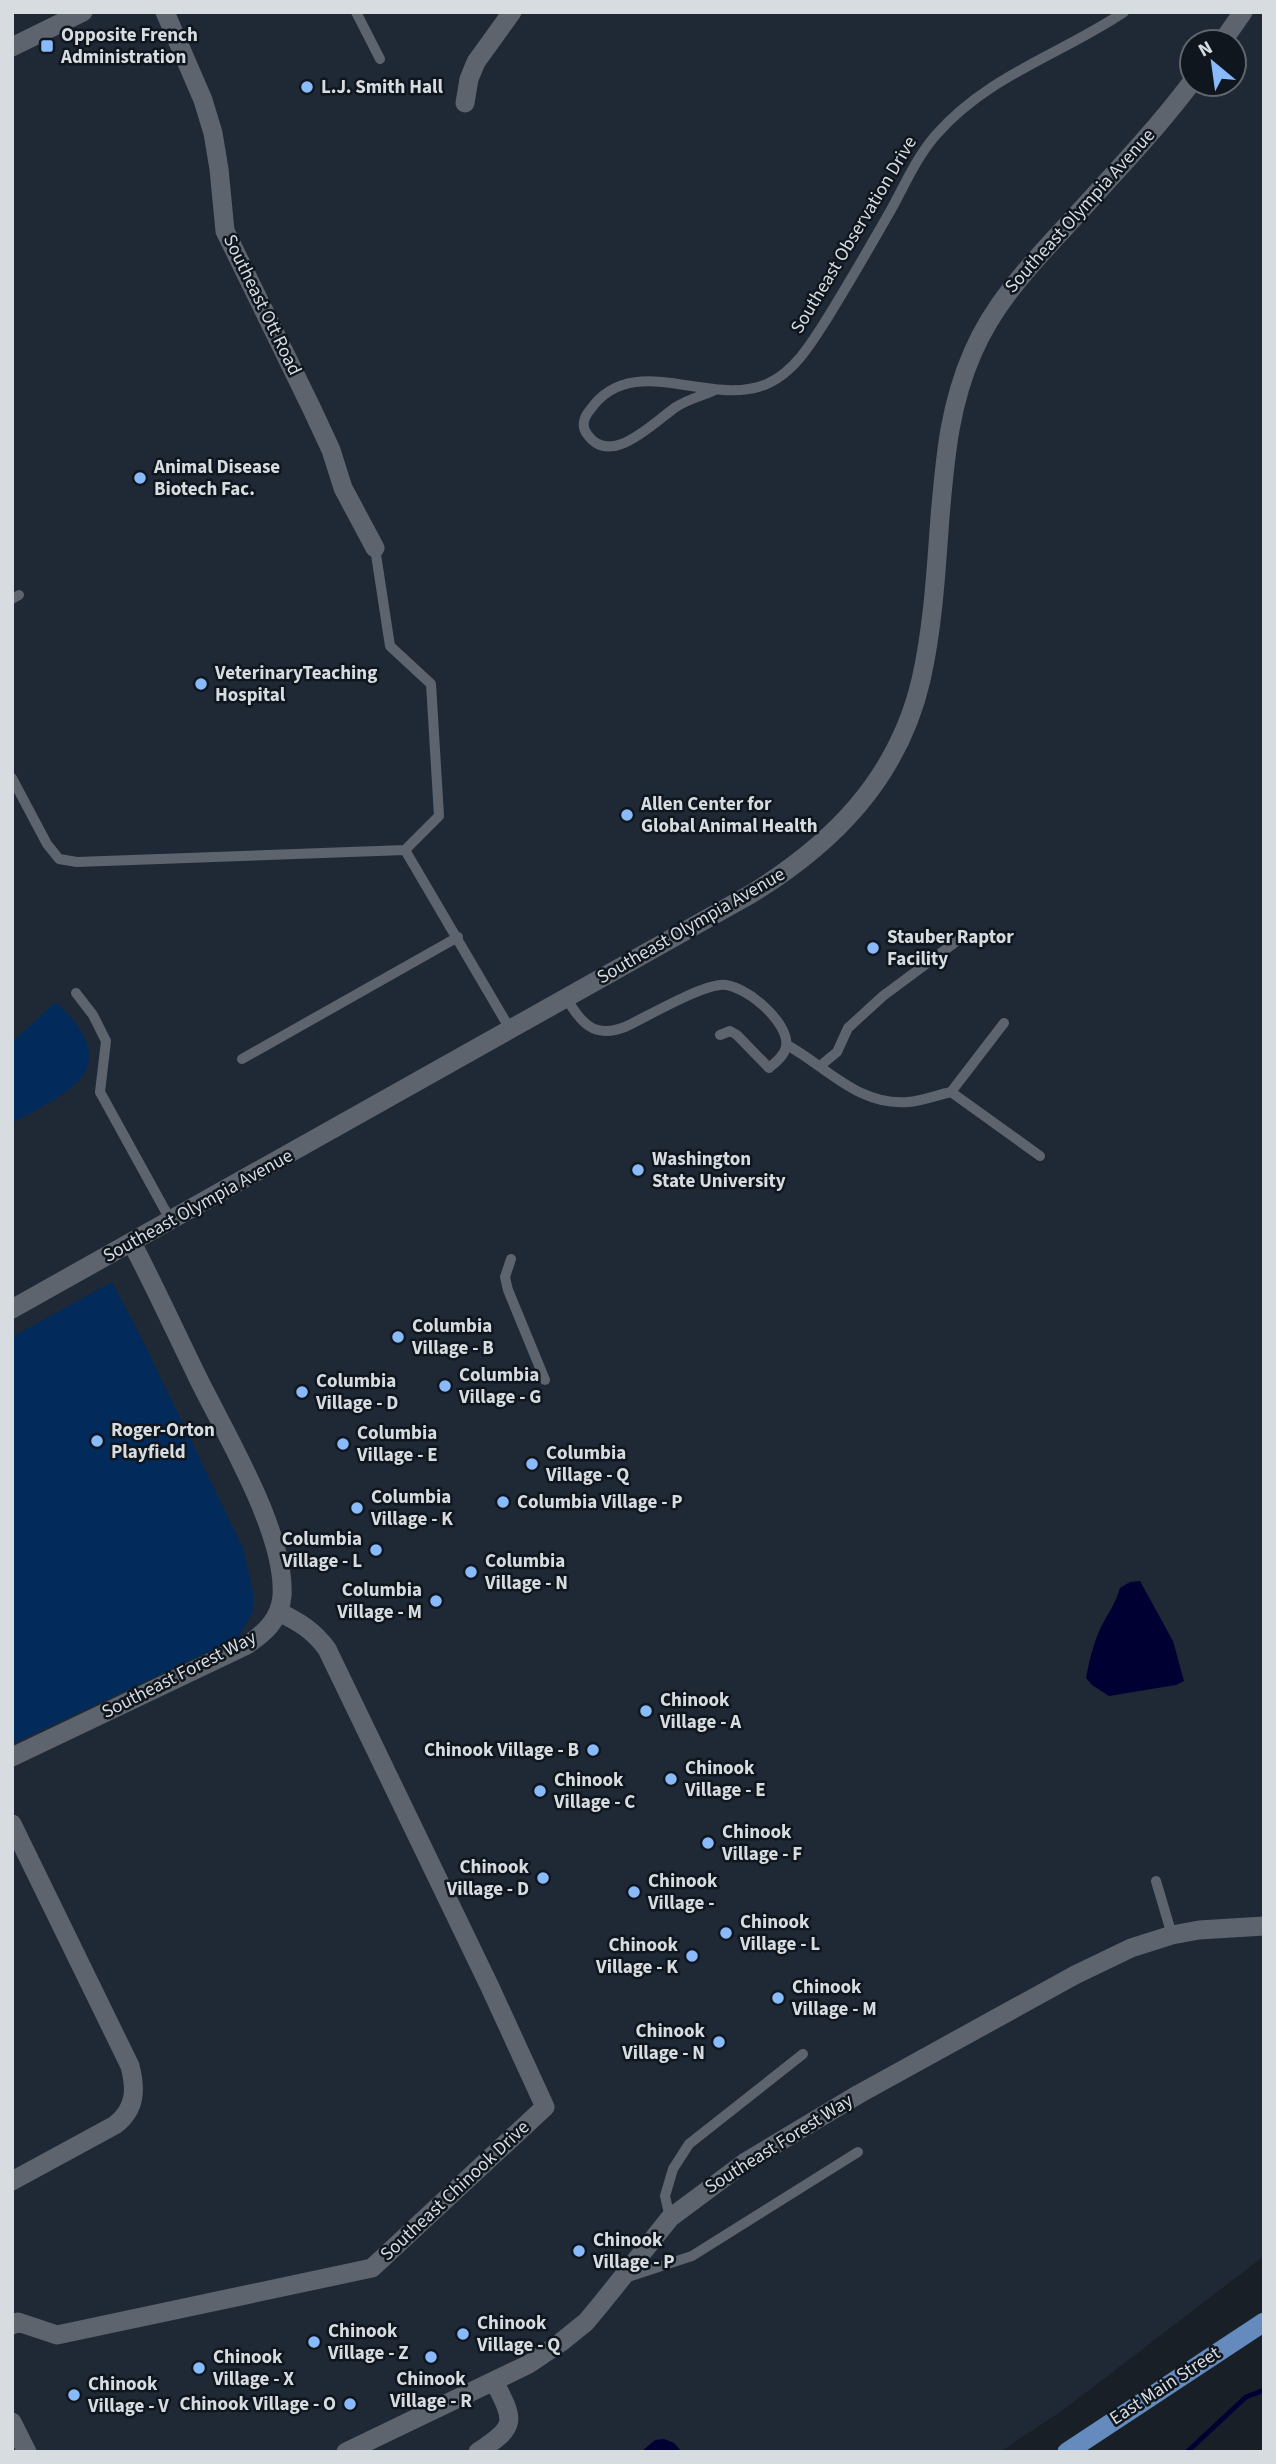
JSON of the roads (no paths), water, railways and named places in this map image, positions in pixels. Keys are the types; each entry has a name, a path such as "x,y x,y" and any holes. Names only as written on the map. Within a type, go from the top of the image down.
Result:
{"main road":[{"name":"East Main Street","path":"1067,2452 1264,2322"}],"street":[{"path":"12,47 83,12"},
{"name":"Southeast Ott Road","path":"165,12 203,100 213,133 225,231 312,407 331,450 343,488 375,548"},
{"path":"465,103 469,79 476,62 512,12"},
{"path":"1232,28 1243,12"},
{"name":"Southeast Olympia Avenue","path":"12,1309 751,894 797,864 844,822 877,780 896,746 920,682 929,640 946,446 961,381 983,329 1023,273 1179,98"},
{"path":"132,1243 239,1461 271,1533 280,1570 282,1596 279,1612"},
{"name":"Southeast Forest Way","path":"12,1757 245,1646 264,1632 279,1612"},
{"name":"Southeast Chinook Drive","path":"12,2325 18,2322 57,2335 372,2268 545,2107 327,1649 317,1634 307,1626 279,1612"},
{"path":"12,1824 130,2066 134,2090 132,2106 127,2116 12,2181"},
{"name":"Southeast Forest Way","path":"346,2452 529,2364 560,2343 586,2322 670,2218 744,2163 859,2094 1104,1960 1172,1935 1199,1930 1264,1926"},
{"path":"478,2452 507,2431 509,2423 509,2413 494,2381"},
{"path":"12,2422 27,2452"}],"lane":[{"path":"356,12 380,60"},
{"name":"Southeast Observation Drive","path":"715,390 687,400 646,430 617,446 598,444 587,434 584,426 584,417 592,407 606,393 619,386 635,382 668,382 715,390 745,389 767,384 794,366 860,265 918,161 954,115 1006,76 1124,12"},
{"path":"12,778 47,844 59,859 77,862 405,850 439,816 431,684 390,646 375,548"},
{"path":"405,850 510,1029"},
{"path":"242,1059 458,937"},
{"path":"820,1066 837,1052 848,1028 883,996 957,942"},
{"path":"566,998 577,1016 592,1029 608,1031 625,1027 704,989 722,984 734,986 753,998 782,1025 787,1045 784,1054 769,1068 737,1035 730,1031 720,1035"},
{"path":"76,993 93,1015 106,1041 100,1092 172,1221"},
{"path":"787,1045 850,1089 881,1101 909,1102 951,1092 1004,1023"},
{"path":"951,1092 1040,1156"},
{"path":"511,1259 505,1277 508,1290 545,1380"},
{"path":"1156,1881 1172,1935"},
{"path":"670,2218 665,2196 673,2169 688,2144 803,2054"},
{"path":"621,2279 692,2256 858,2152"}],"waterway":[{"path":"1187,2452 1246,2397 1264,2390"}],"place":[{"name":"Opposite French Administration","path":"47,46"},
{"name":"L.J. Smith Hall","path":"307,87"},
{"name":"Animal Disease Biotech Fac.","path":"140,478"},
{"name":"VeterinaryTeaching Hospital","path":"201,684"},
{"name":"Allen Center for Global Animal Health","path":"627,815"},
{"name":"Stauber Raptor Facility","path":"873,948"},
{"name":"Washington State University","path":"638,1170"},
{"name":"Columbia Village - B","path":"398,1337"},
{"name":"Columbia Village - G","path":"445,1386"},
{"name":"Columbia Village - D","path":"302,1392"},
{"name":"Roger-Orton Playfield","path":"97,1441"},
{"name":"Columbia Village - E","path":"343,1444"},
{"name":"Columbia Village - Q","path":"532,1464"},
{"name":"Columbia Village - P","path":"503,1502"},
{"name":"Columbia Village - K","path":"357,1508"},
{"name":"Columbia Village - L","path":"376,1550"},
{"name":"Columbia Village - N","path":"471,1572"},
{"name":"Columbia Village - M","path":"436,1601"},
{"name":"Chinook Village - A","path":"646,1711"},
{"name":"Chinook Village - B","path":"593,1750"},
{"name":"Chinook Village - E","path":"671,1779"},
{"name":"Chinook Village - C","path":"540,1791"},
{"name":"Chinook Village - F","path":"708,1843"},
{"name":"Chinook Village - D","path":"543,1878"},
{"name":"Chinook Village -","path":"634,1892"},
{"name":"Chinook Village - L","path":"726,1933"},
{"name":"Chinook Village - K","path":"692,1956"},
{"name":"Chinook Village - M","path":"778,1998"},
{"name":"Chinook Village - N","path":"719,2042"},
{"name":"Chinook Village - P","path":"579,2251"},
{"name":"Chinook Village - Q","path":"463,2334"},
{"name":"Chinook Village - Z","path":"314,2342"},
{"name":"Chinook Village - R","path":"431,2357"},
{"name":"Chinook Village - X","path":"199,2368"},
{"name":"Chinook Village - V","path":"74,2395"},
{"name":"Chinook Village - O","path":"350,2404"}]}
